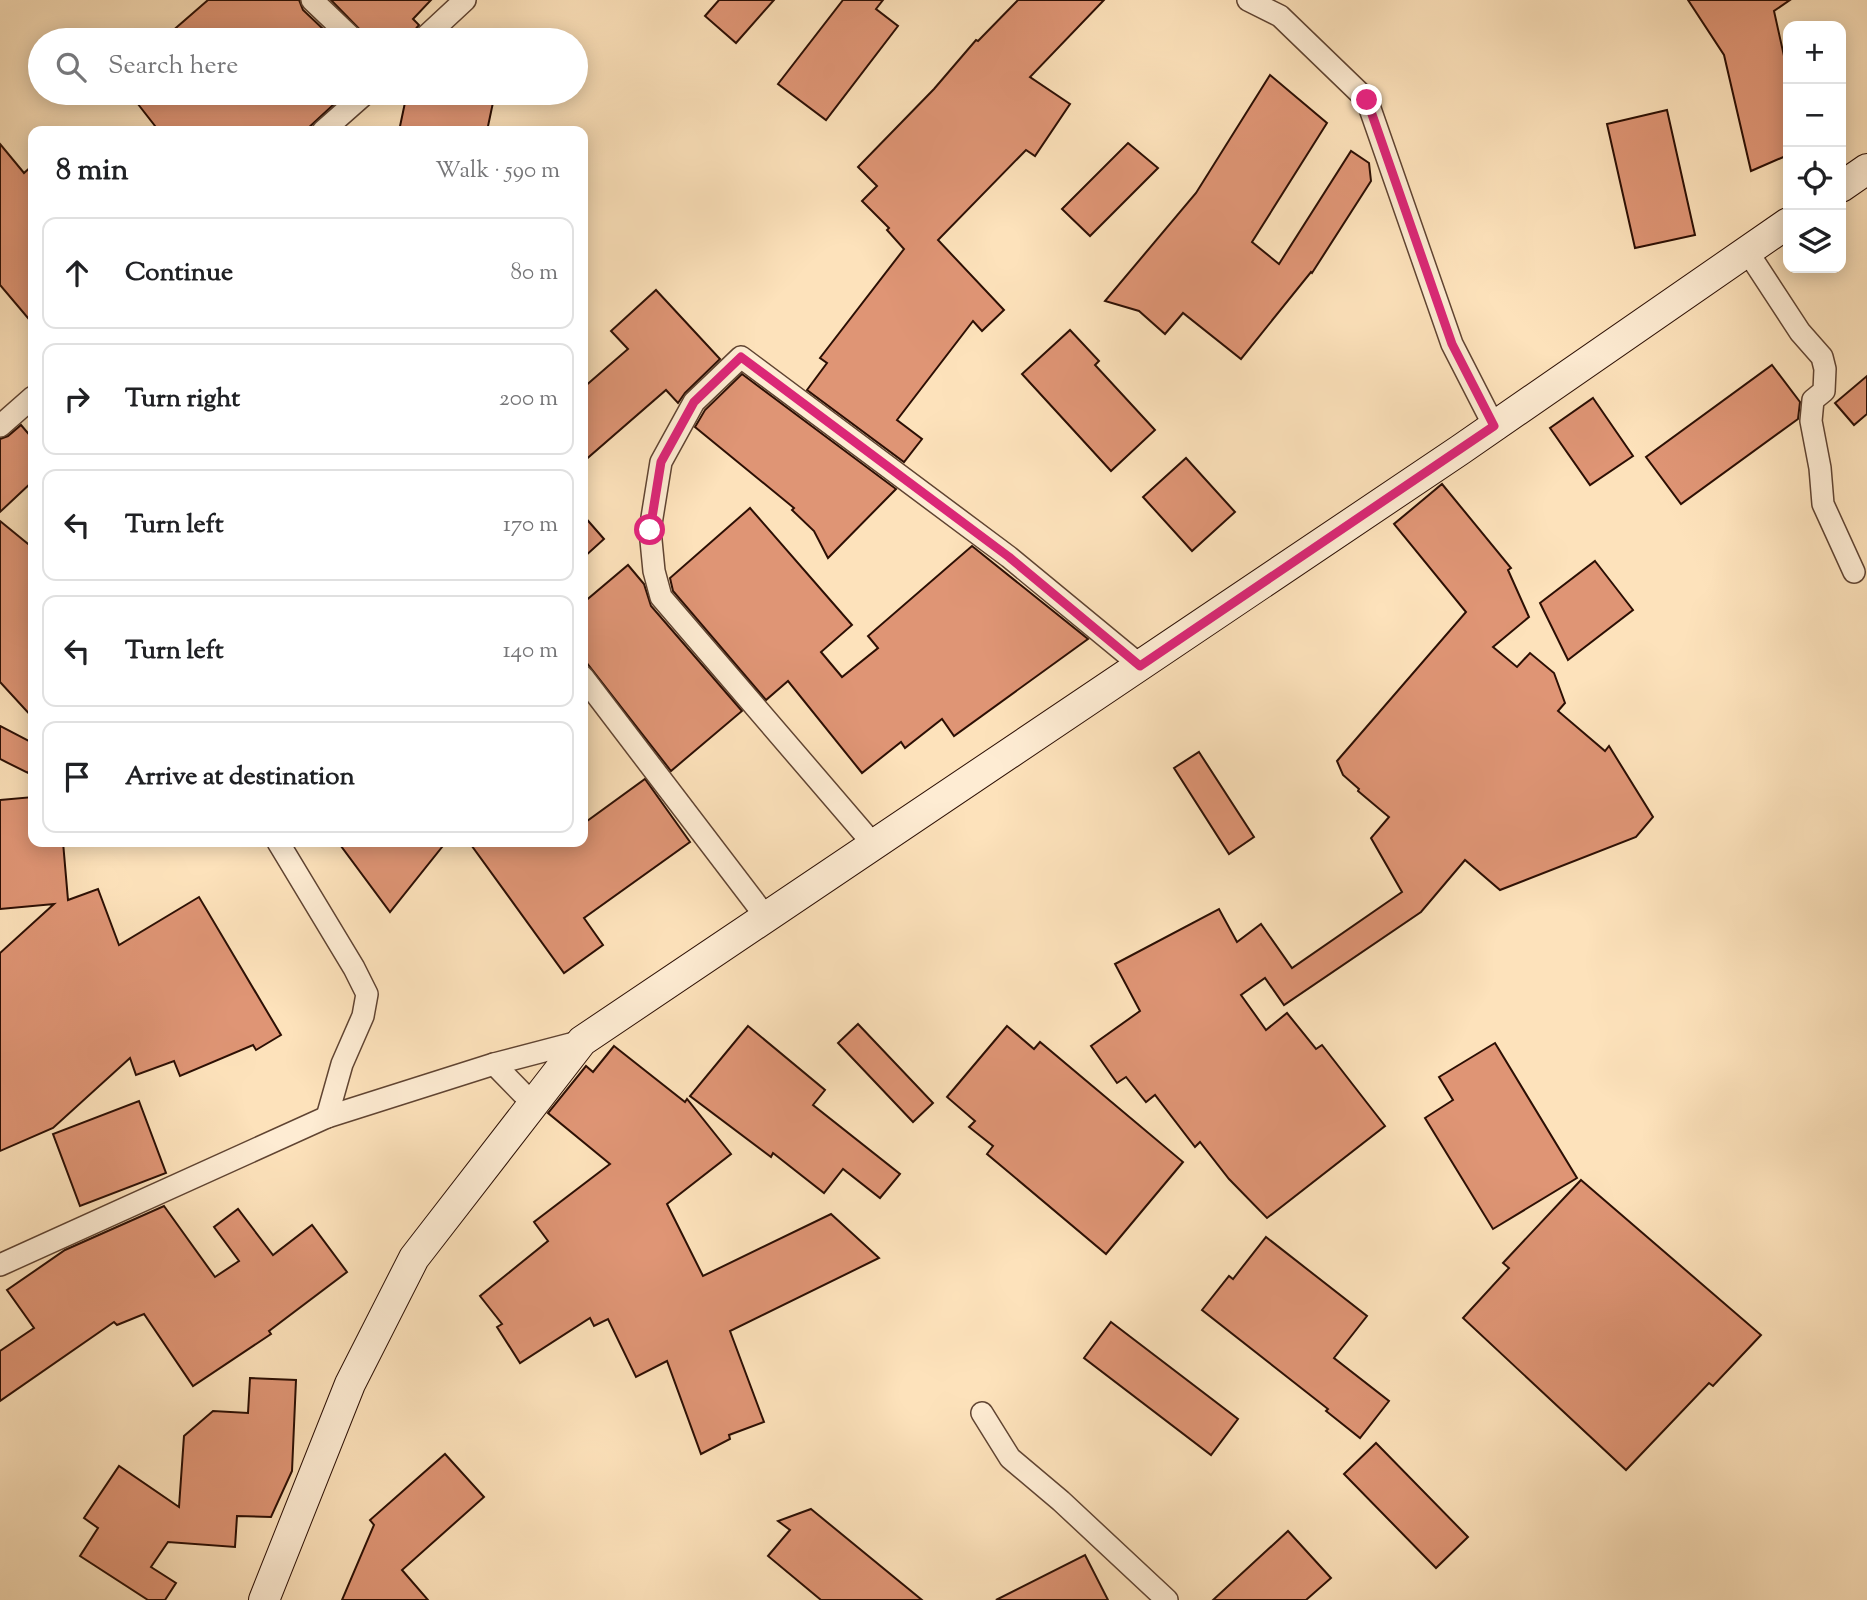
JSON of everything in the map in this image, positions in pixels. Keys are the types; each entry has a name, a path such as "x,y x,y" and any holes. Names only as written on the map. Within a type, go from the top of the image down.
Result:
{"street":[{"path":"312,0 341,28"},
{"path":"435,28 465,0"},
{"path":"1248,0 1280,16 1367,100 1452,344 1494,426"},
{"path":"330,126 353,105"},
{"path":"1846,184 1867,169"},
{"path":"264,1600 350,1384 414,1258 582,1041 1494,426 1783,226"},
{"path":"1747,251 1800,332 1822,357 1825,369 1824,391 1813,400 1811,421 1820,468 1823,504 1854,572"},
{"path":"874,845 661,597 654,571 650,530 661,462 694,402 741,357 1009,557 1140,666"},
{"path":"0,426 28,401"},
{"path":"588,684 766,918"},
{"path":"281,847 367,994 363,1016 342,1064 327,1117"},
{"path":"0,1265 327,1117 495,1064 582,1041"},
{"path":"495,1064 533,1104"},
{"path":"982,1413 1010,1458 1061,1501 1167,1600"}],"building":[{"path":"208,0 299,0 303,10 322,28 176,28"},
{"path":"331,0 431,0 413,19 419,25 417,28 358,28"},
{"path":"719,0 774,0 736,43 705,16"},
{"path":"843,0 883,0 876,9 898,26 826,120 778,84"},
{"path":"1018,0 1104,0 1030,77 1070,104 1035,156 1026,150 938,240 1004,310 982,331 973,321 897,420 922,439 904,462 807,390 827,363 820,358 904,249 887,230 889,228 862,201 877,186 858,167 934,89 976,40 978,41"},
{"path":"1688,0 1790,0 1774,11 1783,52 1783,157 1751,171 1724,55"},
{"path":"1270,75 1327,123 1252,242 1279,264 1351,151 1369,163 1371,181 1312,273 1241,359 1183,313 1165,334 1139,311 1105,301 1196,193"},
{"path":"139,105 333,105 310,126 155,126"},
{"path":"404,105 492,105 488,126 400,126"},
{"path":"1667,110 1695,235 1635,248 1607,124"},
{"path":"1128,143 1158,168 1090,236 1062,209"},
{"path":"0,144 24,173 28,169 28,318 0,285"},
{"path":"656,290 720,359 678,403 666,390 588,458 588,384 628,349 611,331"},
{"path":"1070,330 1099,361 1095,365 1155,430 1111,471 1022,374"},
{"path":"1772,365 1800,402 1798,419 1681,504 1646,457"},
{"path":"742,374 896,489 828,558 814,531 792,510 794,508 695,427 705,410"},
{"path":"1867,376 1867,414 1854,425 1835,403"},
{"path":"1593,398 1633,456 1590,485 1550,428"},
{"path":"21,425 28,433 28,486 0,512 0,439"},
{"path":"1186,458 1235,512 1192,551 1143,497"},
{"path":"1442,484 1511,568 1508,570 1529,617 1493,647 1517,667 1530,653 1554,673 1565,703 1558,711 1605,751 1609,746 1653,817 1636,837 1500,890 1465,860 1421,912 1284,1005 1265,978 1241,995 1266,1030 1287,1013 1316,1049 1322,1045 1385,1126 1267,1218 1229,1179 1200,1142 1195,1147 1155,1095 1146,1102 1126,1077 1117,1083 1091,1046 1140,1011 1115,964 1219,909 1237,942 1261,924 1292,968 1402,892 1371,838 1389,817 1343,775 1337,761 1466,612 1394,524"},
{"path":"750,508 852,625 821,652 842,677 878,648 868,636 972,546 1088,639 954,736 942,719 905,748 901,742 862,773 788,681 766,700 673,591 670,578"},
{"path":"0,521 28,544 28,713 0,682"},
{"path":"588,521 604,539 588,553"},
{"path":"1595,561 1633,610 1568,660 1540,603"},
{"path":"628,565 644,584 651,606 742,711 671,771 588,664 588,599"},
{"path":"0,726 28,740 28,773 0,759"},
{"path":"1199,752 1254,837 1229,854 1174,768"},
{"path":"645,779 690,842 584,918 603,945 564,973 473,847 588,847 588,820"},
{"path":"28,797 28,847 63,847 68,900 98,889 119,945 199,897 281,1035 256,1050 253,1045 180,1076 174,1061 136,1075 130,1058 53,1128 0,1151 0,953 54,904 0,909 0,800"},
{"path":"342,847 442,847 390,912"},
{"path":"858,1024 933,1103 913,1122 838,1043"},
{"path":"748,1026 825,1090 813,1105 900,1174 880,1198 843,1169 824,1193 773,1153 771,1157 690,1096"},
{"path":"1007,1026 1034,1049 1040,1042 1183,1162 1106,1254 987,1154 993,1146 969,1127 975,1121 947,1097"},
{"path":"1495,1043 1577,1178 1493,1229 1425,1118 1453,1100 1439,1077"},
{"path":"614,1046 685,1102 687,1099 731,1154 667,1204 703,1276 831,1214 879,1258 730,1331 764,1422 729,1435 730,1439 701,1454 667,1361 636,1377 608,1319 594,1326 590,1318 520,1363 497,1327 502,1324 480,1296 548,1241 534,1222 610,1164 548,1113 586,1066 593,1072"},
{"path":"139,1101 166,1173 80,1206 53,1134"},
{"path":"1581,1180 1761,1335 1713,1386 1709,1383 1626,1470 1463,1318 1509,1268 1503,1263"},
{"path":"164,1206 215,1277 239,1261 214,1227 238,1209 273,1255 312,1225 347,1272 269,1331 271,1334 193,1386 144,1314 117,1325 114,1322 0,1401 0,1351 34,1328 7,1290 65,1250"},
{"path":"1266,1237 1367,1316 1334,1358 1389,1401 1360,1438 1326,1411 1328,1409 1202,1310 1229,1276 1233,1279"},
{"path":"1111,1322 1238,1419 1211,1455 1084,1358"},
{"path":"250,1378 296,1380 292,1471 271,1517 237,1516 235,1547 168,1542 151,1567 176,1583 165,1600 148,1600 80,1556 98,1528 84,1518 119,1466 179,1507 184,1436 213,1411 248,1413"},
{"path":"1376,1443 1468,1537 1436,1568 1344,1474"},
{"path":"445,1454 484,1497 402,1570 428,1600 342,1600 374,1525 370,1520"},
{"path":"811,1509 922,1600 821,1600 768,1556 790,1530 778,1521"},
{"path":"1288,1531 1331,1578 1306,1600 1213,1600"},
{"path":"1085,1555 1108,1600 996,1600"}],"route":[{"path":"650,530 661,462 694,402 741,357 1009,557 1140,666 1494,426 1452,344 1367,100"}]}
